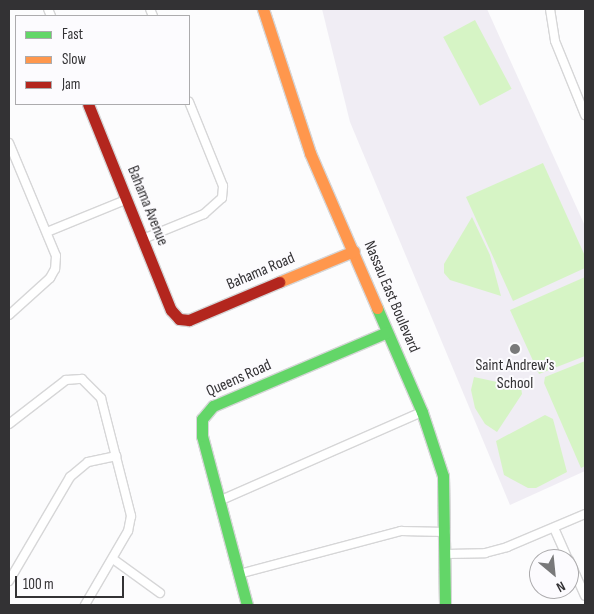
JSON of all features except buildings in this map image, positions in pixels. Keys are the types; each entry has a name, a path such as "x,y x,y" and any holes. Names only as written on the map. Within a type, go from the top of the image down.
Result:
{"street":[{"name":"Nassau East Boulevard","path":"263,9 310,153 422,412 443,476 446,532 445,605"},
{"path":"550,9 555,41 582,99 585,115"},
{"path":"144,239 204,214 222,198 223,186 190,104"},
{"name":"Bahama Avenue","path":"88,105 171,310 179,319"},
{"path":"9,143 56,256 55,269 50,278 9,315"},
{"path":"47,232 128,200"},
{"name":"Bahama Road","path":"179,319 189,320 354,251"},
{"name":"Queens Road","path":"247,605 201,430 202,419 207,411 387,332"},
{"path":"9,424 66,380 82,379 101,398 131,516 128,531 85,605"},
{"path":"219,501 422,412"},
{"path":"9,581 70,477 88,462 116,456"},
{"path":"446,554 485,553 554,528 585,514"},
{"path":"554,528 564,549"},
{"path":"239,574 401,531 446,532"},
{"path":"112,559 160,593"},
{"path":"579,582 585,596"}],"shaded area":[{"name":"Saint Andrew's School","path":"322,9 487,9 585,226 585,471 510,505 350,122"}],"green space":[{"path":"475,20 512,89 480,106 443,37"},
{"path":"543,163 585,256 585,268 513,301 466,197"},
{"path":"472,217 490,255 501,296 450,280 444,273 444,264"},
{"path":"585,277 585,356 539,374 510,310"},
{"path":"585,361 585,466 581,468 544,383 545,377"},
{"path":"474,377 521,387 522,394 497,432 485,424 475,408 471,390"},
{"path":"545,415 553,419 567,472 536,488 528,488 504,475 496,441"}],"traffic: fast":[{"path":"377,308 422,412 443,476 445,605"},
{"path":"247,605 202,436 202,419 213,406 387,332"}],"traffic: slow":[{"path":"263,9 310,153 377,308"},
{"path":"279,282 354,251"}],"traffic: jam":[{"path":"88,105 171,310 179,319 189,320 279,282"}],"place":[{"name":"Saint Andrew's School","path":"515,349"}]}
